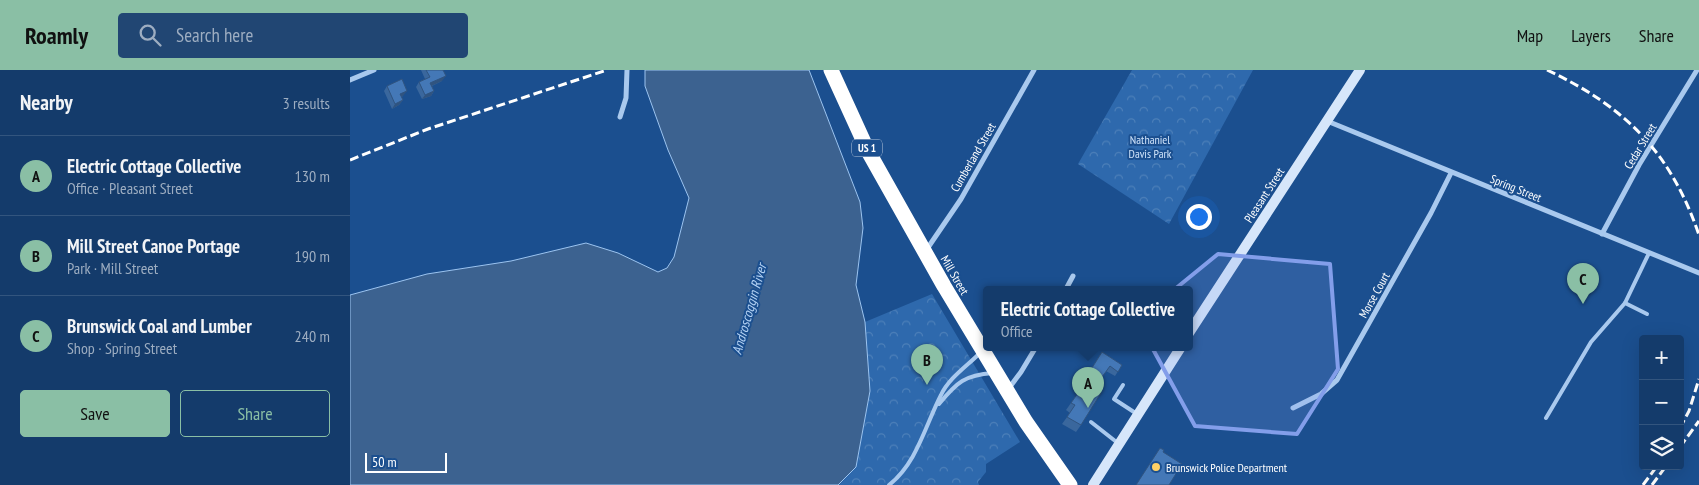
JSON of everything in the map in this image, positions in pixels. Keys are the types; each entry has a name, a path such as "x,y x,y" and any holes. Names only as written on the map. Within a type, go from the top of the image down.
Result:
{"highway":[{"name":"Mill Street","path":"832,70 868,151 925,252 982,351 1053,462 1070,485"},
{"name":"US 1","path":"1053,462 1057,485"}],"main road":[{"name":"Pleasant Street","path":"1193,327 1360,70"},
{"path":"1093,485 1178,351"}],"street":[{"path":"350,80 374,70"},
{"path":"620,117 626,98 626,70"},
{"name":"Cumberland Street","path":"925,252 961,200 1034,70"},
{"name":"Cedar Street","path":"1602,234 1639,166 1698,70"},
{"name":"Spring Street","path":"1327,121 1697,272"},
{"name":"Morse Court","path":"1293,408 1321,394 1337,380 1431,214 1451,173"},
{"path":"1068,286 1073,276"},
{"path":"1007,390 1022,372 1034,351"}],"lane":[{"path":"1546,418 1591,342 1625,303 1648,253"},
{"path":"1625,303 1647,314"},
{"path":"889,485 898,478 924,436 941,394 953,378 982,351"},
{"path":"936,407 963,379 975,374 996,373"},
{"path":"1123,384 1114,399 1137,414"},
{"path":"1091,422 1118,444"}],"highlighted area":[{"path":"1218,254 1330,264 1338,369 1297,434 1195,426 1137,320"}],"green space":[{"name":"Nathaniel Davis Park","path":"1132,70 1253,70 1169,224 1078,164"},
{"path":"932,294 1020,442 986,464 986,472 978,482 979,485 839,485 856,467 870,391 865,322"}],"water":[{"name":"Androscoggin River","path":"645,70 809,70 860,202 863,228 856,285 865,322 870,391 856,467 838,485 350,485 350,295 427,274 511,261 586,243 618,253 658,272 667,268 674,257 689,198 668,150 645,86"}],"building":[{"path":"426,70 443,70 446,76 430,83 434,91 425,95 419,82 430,77"},
{"path":"402,79 407,91 400,94 403,100 395,104 387,86"},
{"path":"1102,352 1122,365 1118,372 1110,366 1102,377 1096,373 1095,376 1103,381 1099,388 1085,379"},
{"path":"1088,385 1101,393 1081,425 1067,417 1075,405 1071,403 1078,393 1082,395"},
{"name":"Brunswick Police Department","path":"1160,448 1182,464 1169,485 1136,485"}],"railway":[{"path":"350,160 428,129 607,70"},
{"path":"1547,70 1575,84 1600,100 1642,136 1675,180 1688,206 1699,235"},
{"path":"1682,425 1689,411 1699,379"},
{"path":"1684,442 1699,421"},
{"path":"1643,485 1654,470"},
{"path":"1652,485 1663,470"}],"place":[{"name":"Brunswick Coal and Lumber","path":"1583,304"},
{"name":"Mill Street Canoe Portage","path":"927,385"},
{"name":"Electric Cottage Collective","path":"1088,408"},
{"name":"Brunswick Police Department","path":"1156,467"}]}
